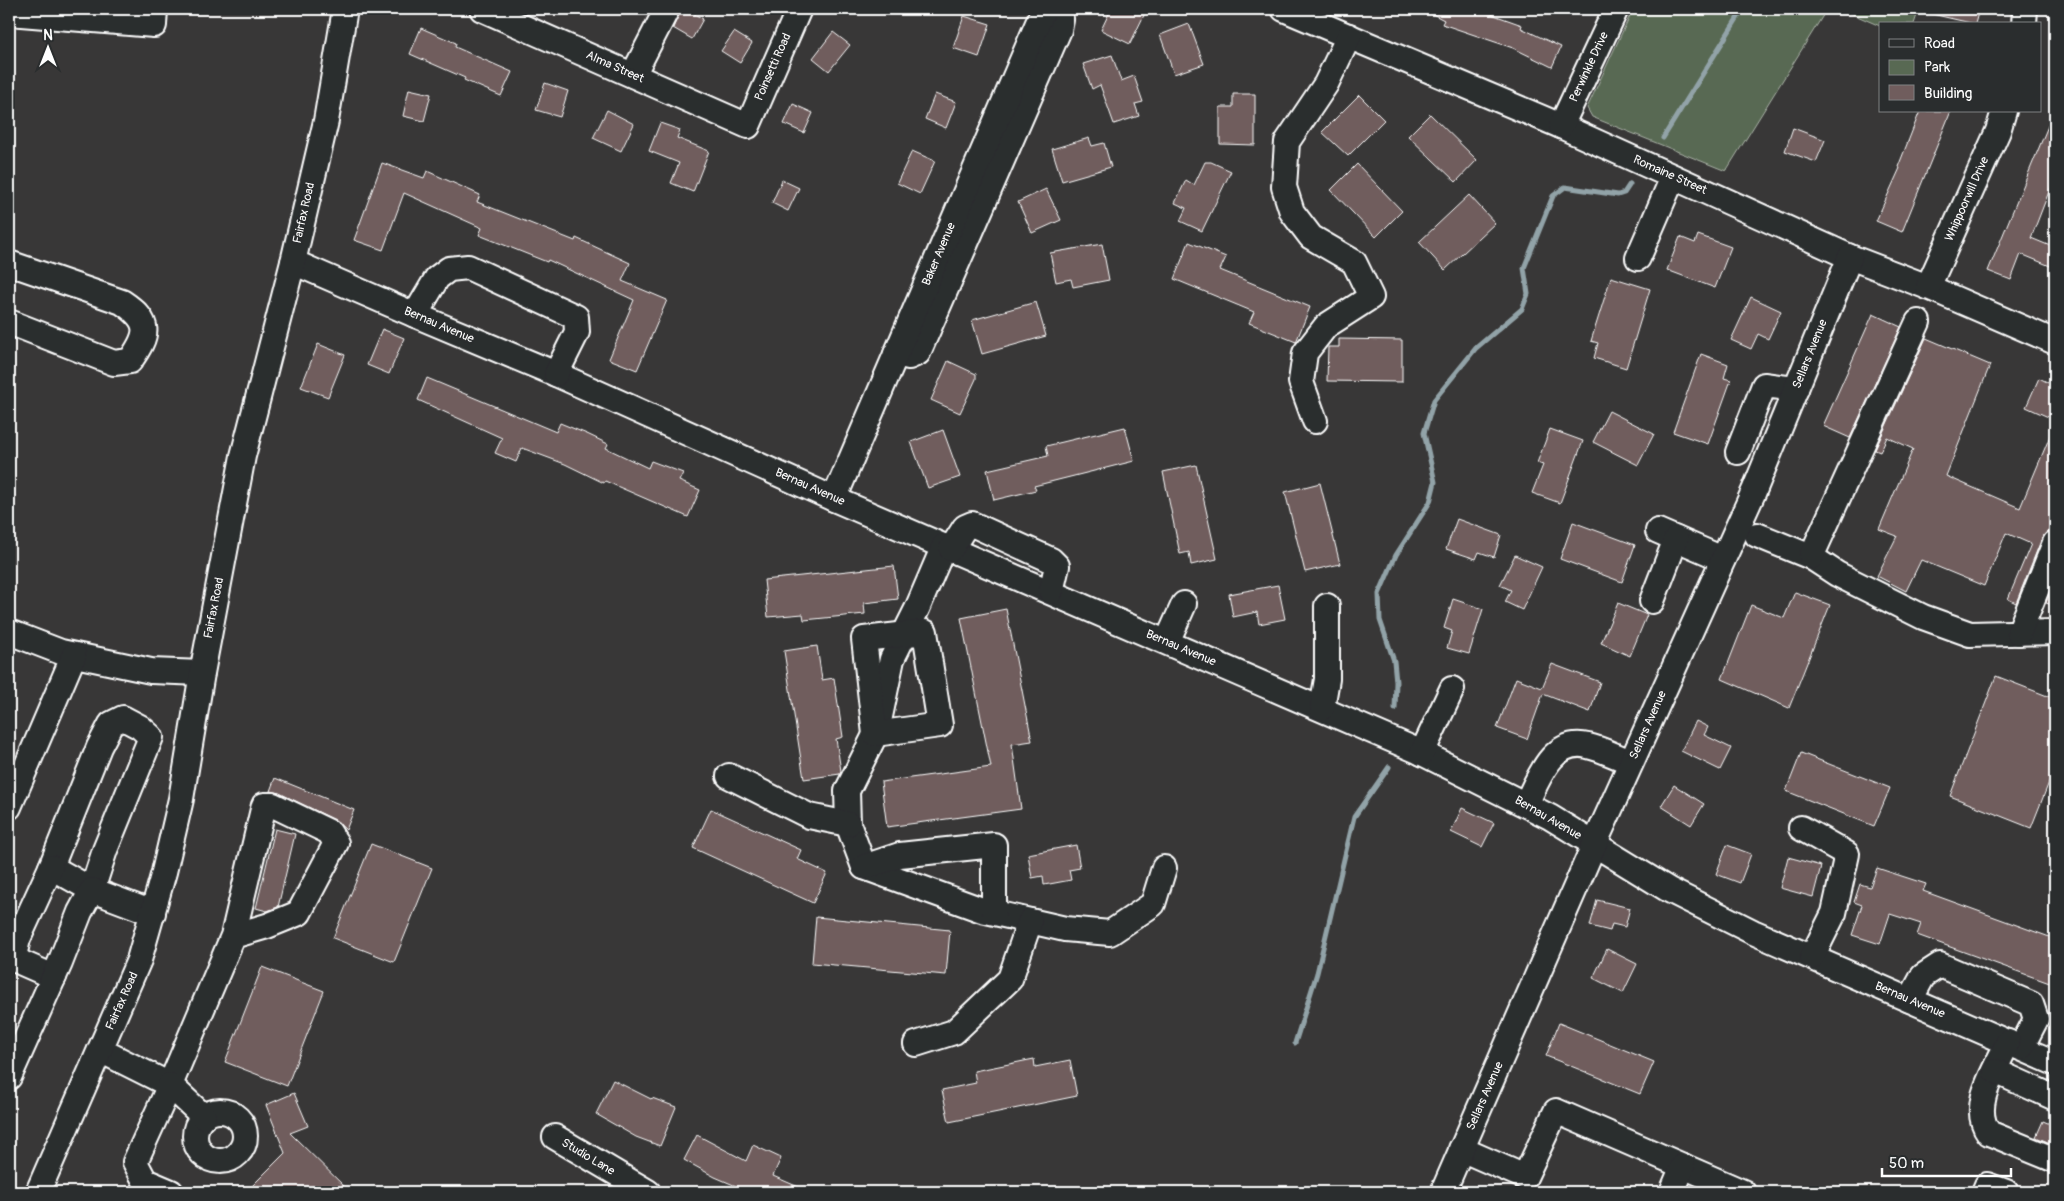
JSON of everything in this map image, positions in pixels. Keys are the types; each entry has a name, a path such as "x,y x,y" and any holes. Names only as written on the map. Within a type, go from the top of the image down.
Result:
{"street":[{"path":"9,13 154,25 155,9"},
{"name":"Fairfax Road","path":"38,1192 140,960 153,913 181,799 202,673 243,456 293,262 326,121 345,9"},
{"name":"Alma Street","path":"482,9 748,126"},
{"path":"633,75 667,9"},
{"name":"Poinsetti Road","path":"748,126 799,9"},
{"name":"Baker Avenue","path":"834,498 896,354 980,184 1046,9"},
{"name":"Romaine Street","path":"1284,9 1561,126 1850,257 1928,287 2055,342"},
{"name":"Perwinkle Drive","path":"1561,126 1616,9"},
{"path":"2024,22 2025,9"},
{"path":"1315,421 1301,382 1306,353 1326,326 1371,297 1354,262 1310,237 1292,212 1284,187 1287,142 1326,84 1349,36"},
{"name":"Whippoorwill Drive","path":"1928,287 1998,131 2004,112"},
{"path":"1638,258 1674,177"},
{"name":"Sellars Avenue","path":"1443,1192 1594,845 1754,491 1850,257"},
{"name":"Bernau Avenue","path":"293,262 556,374 834,498 1422,752 1550,817 1669,890 1753,932 2055,1063"},
{"path":"9,263 122,302 136,312 144,323 143,342 130,361 114,363 9,322"},
{"path":"415,315 437,278 449,269 468,267 576,317 578,332 556,374"},
{"path":"1811,557 1918,322"},
{"path":"1738,452 1764,385 1796,389"},
{"path":"864,867 848,824 847,792 875,734 892,660 948,547 965,527 972,524 1051,560 1057,566 1051,592"},
{"path":"1652,601 1667,535 1723,558"},
{"path":"1757,535 1811,557 1837,574 1924,617 1970,634 2055,632"},
{"path":"2019,633 2055,543"},
{"path":"1167,642 1184,604"},
{"path":"1322,708 1327,678 1327,606"},
{"path":"9,632 61,652 74,655 150,671 202,673"},
{"path":"925,632 940,725 875,734 864,639 925,632"},
{"path":"9,807 74,655"},
{"path":"1422,752 1452,688"},
{"path":"9,1078 54,977 80,912 92,890 105,850 150,737 140,727 123,718 111,724 99,747 18,939 14,956 22,963 54,977"},
{"path":"1526,804 1547,761 1568,746 1586,745 1631,762"},
{"path":"729,776 809,816 848,824"},
{"path":"171,1192 145,1181 135,1162 234,936 264,805 272,805 329,832 336,843 299,913 267,926 234,936"},
{"path":"1801,828 1847,854 1834,913 1812,957"},
{"path":"864,867 900,855 994,845 994,912"},
{"path":"50,867 92,890 153,913"},
{"path":"864,867 994,912 1065,929 1110,933 1153,904 1164,868"},
{"path":"916,1044 954,1032 1010,979 1030,921"},
{"path":"1910,1000 1922,976 1940,965 2031,1004 2036,1019 1995,1070 1982,1100 1981,1114 1983,1124 1989,1133 2055,1160"},
{"path":"100,1050 170,1085 204,1117"},
{"path":"1995,1070 2055,1098"},
{"path":"1461,1149 1522,1185 1556,1111 1743,1192"},
{"name":"Studio Lane","path":"555,1137 648,1192"},
{"path":"1672,1192 1683,1166"},
{"path":"1984,1192 1988,1185 2006,1192"}],"green space":[{"path":"1633,9 1827,9 1726,171 1592,117 1587,108"},
{"path":"1841,9 1919,9 1915,22 1879,22 1879,26"}],"building":[{"path":"681,9 686,9 703,19 692,39 673,28"},
{"path":"1111,9 1147,9 1130,44 1101,30"},
{"path":"1423,9 1477,9 1522,25 1521,28 1561,47 1552,67 1513,48 1442,24 1444,20"},
{"path":"1933,9 1979,9 1976,22 1966,22 1932,14"},
{"path":"964,16 990,24 979,57 953,48"},
{"path":"1189,24 1204,64 1174,74 1160,35"},
{"path":"421,28 456,43 455,47 512,72 501,96 410,54"},
{"path":"734,32 752,43 740,63 721,51"},
{"path":"833,32 850,45 829,71 813,58"},
{"path":"1112,55 1121,81 1134,76 1143,102 1135,104 1139,116 1114,124 1100,85 1092,89 1083,64"},
{"path":"545,83 568,91 560,117 536,110"},
{"path":"409,89 431,94 424,121 403,116"},
{"path":"935,94 956,102 946,128 925,119"},
{"path":"1233,94 1255,94 1255,145 1220,144 1220,107 1233,107"},
{"path":"1359,95 1384,120 1348,156 1322,132"},
{"path":"793,104 813,113 804,133 784,124"},
{"path":"2055,109 2055,176 2031,238 2055,248 2055,268 2021,254 2011,280 1988,271"},
{"path":"607,110 634,124 621,151 593,138"},
{"path":"1920,112 1951,112 1902,232 1876,221 1900,168 1898,167"},
{"path":"1430,114 1477,160 1456,182 1408,136"},
{"path":"660,123 680,130 677,138 709,151 693,192 671,183 679,163 649,151"},
{"path":"1793,128 1825,140 1816,162 1785,151"},
{"path":"1089,138 1092,146 1104,143 1111,167 1062,181 1052,149"},
{"path":"912,151 935,161 920,194 897,183"},
{"path":"1205,162 1211,162 1231,171 1202,231 1180,221 1186,208 1175,203 1186,180 1194,185"},
{"path":"382,163 424,178 427,171 480,195 477,202 575,241 576,238 630,263 622,281 667,300 637,370 609,359 634,300 548,260 547,262 479,235 482,228 404,193 383,250 354,240"},
{"path":"1357,164 1402,211 1376,237 1331,190"},
{"path":"782,180 799,188 788,211 772,203"},
{"path":"1046,189 1061,220 1032,233 1018,202"},
{"path":"1469,195 1495,223 1445,270 1419,242"},
{"path":"1698,235 1731,247 1715,288 1667,270 1680,237 1695,243"},
{"path":"1189,242 1226,257 1220,270 1310,307 1296,342 1249,323 1254,312 1174,279"},
{"path":"1102,244 1109,280 1073,287 1071,279 1056,282 1050,253"},
{"path":"1611,277 1650,289 1626,368 1594,358 1598,343 1591,341"},
{"path":"1751,297 1781,311 1768,339 1758,334 1751,349 1731,340"},
{"path":"1036,302 1046,336 982,354 972,320"},
{"path":"1873,314 1901,327 1850,438 1823,426"},
{"path":"382,329 404,338 389,374 367,365"},
{"path":"1926,338 1990,365 1946,476 2020,508 2055,424 2055,530 2047,532 2042,538 2016,603 2008,599 2031,544 2006,533 1984,586 1921,560 1906,591 1877,576 1897,536 1879,529 1913,449 1887,437 1880,452 1875,450"},
{"path":"1339,339 1402,340 1402,382 1327,381 1328,347 1339,347"},
{"path":"318,344 345,355 328,397 301,387"},
{"path":"1701,354 1728,364 1724,378 1731,380 1708,444 1673,432"},
{"path":"948,361 976,374 976,379 960,413 931,400"},
{"path":"427,378 556,432 560,423 608,444 606,448 648,468 651,461 683,473 679,481 700,490 688,517 605,481 604,483 565,464 522,448 516,462 495,453 502,438 418,400"},
{"path":"2039,378 2055,386 2055,420 2026,407"},
{"path":"1609,411 1654,434 1638,465 1593,442"},
{"path":"1125,427 1134,461 1034,486 1036,490 994,500 987,470 1048,456 1046,446"},
{"path":"1550,429 1583,441 1560,503 1532,493 1543,465 1537,463"},
{"path":"943,430 960,477 928,488 911,442"},
{"path":"1196,465 1217,559 1191,565 1189,552 1180,554 1163,472"},
{"path":"1320,483 1340,564 1305,572 1285,492"},
{"path":"1457,519 1501,535 1494,557 1479,552 1476,559 1446,549"},
{"path":"1573,522 1635,545 1622,582 1560,559"},
{"path":"1515,555 1542,567 1522,610 1505,602 1511,590 1500,585"},
{"path":"894,566 898,599 864,603 865,614 804,620 803,614 768,617 764,580"},
{"path":"2055,579 2055,606 2046,603"},
{"path":"1278,585 1285,619 1259,624 1257,612 1233,617 1229,594"},
{"path":"1795,592 1830,605 1789,708 1722,679 1751,605 1784,618"},
{"path":"1453,599 1483,609 1469,654 1447,648 1452,631 1444,628"},
{"path":"1618,603 1647,615 1630,656 1601,643"},
{"path":"1006,609 1032,741 1012,744 1021,809 887,827 881,782 991,767 961,618"},
{"path":"817,646 822,680 834,678 843,737 836,739 841,771 840,774 804,779 784,651"},
{"path":"1552,664 1600,682 1590,712 1543,694 1527,739 1497,728 1516,678 1542,688"},
{"path":"1996,676 2055,699 2055,767 2031,828 1950,796"},
{"path":"1696,721 1708,727 1704,735 1731,748 1720,770 1681,751"},
{"path":"1801,753 1890,788 1874,826 1786,791"},
{"path":"275,778 354,810 346,830 335,820 279,793 270,791"},
{"path":"1674,785 1704,804 1691,825 1661,806"},
{"path":"1462,808 1494,823 1482,847 1451,832"},
{"path":"711,809 801,850 797,859 827,873 813,903 693,848"},
{"path":"275,829 295,834 278,907 267,911 256,908"},
{"path":"371,844 432,868 394,962 333,938"},
{"path":"1076,845 1080,868 1069,870 1071,880 1044,885 1043,876 1032,878 1028,854"},
{"path":"1727,845 1751,854 1740,883 1716,874"},
{"path":"1788,857 1821,866 1813,897 1780,888"},
{"path":"1877,868 1926,884 1923,891 2055,939 2055,985 1917,935 1921,924 1890,914 1880,944 1852,935 1862,905 1854,902 1860,884 1870,887"},
{"path":"1597,900 1630,908 1625,927 1612,924 1610,931 1590,926"},
{"path":"816,917 950,930 946,975 812,963"},
{"path":"1607,949 1637,964 1623,993 1593,978"},
{"path":"262,967 324,991 287,1086 225,1062"},
{"path":"1559,1023 1654,1062 1640,1094 1546,1056"},
{"path":"1034,1059 1035,1067 1070,1060 1077,1096 949,1122 942,1090 976,1083 974,1071"},
{"path":"613,1080 651,1099 676,1107 660,1146 636,1137 596,1114"},
{"path":"294,1093 308,1126 290,1133 350,1192 246,1192 285,1153 266,1105"},
{"path":"2043,1121 2055,1126 2055,1145 2036,1137"},
{"path":"697,1135 746,1161 753,1145 781,1158 773,1176 810,1192 750,1192 715,1177 684,1160"}],"waterway":[{"path":"1663,138 1743,9"},
{"path":"1395,709 1396,682 1394,661 1380,620 1379,594 1396,555 1430,502 1435,482 1424,433 1434,400 1476,348 1522,309 1528,294 1524,268 1553,196 1565,187 1618,195 1624,193 1630,184"},
{"path":"1295,1043 1317,973 1354,817 1389,767"}]}
